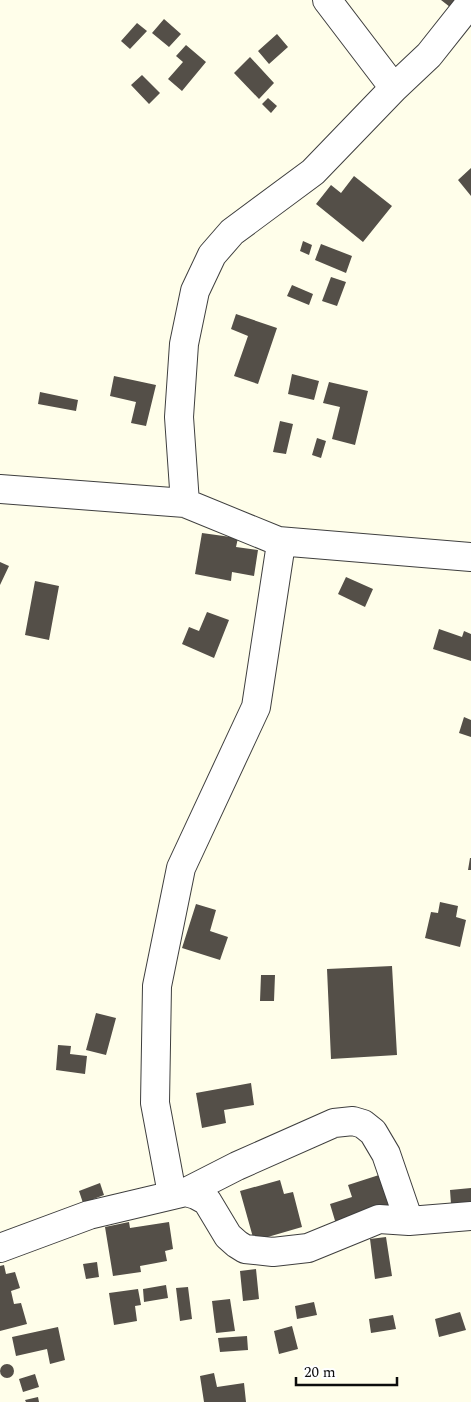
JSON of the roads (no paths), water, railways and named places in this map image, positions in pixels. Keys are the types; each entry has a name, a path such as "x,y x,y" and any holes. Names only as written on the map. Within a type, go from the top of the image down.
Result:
{"street":[{"path":"327,0 394,88"},
{"path":"185,503 179,417 184,344 195,291 212,255 232,232 313,172 394,88 429,55 471,2"},
{"path":"0,489 185,503 278,540 471,557"},
{"path":"179,1193 156,1103 157,986 181,868 256,707 280,550 278,540"},
{"path":"0,1248 89,1215 179,1193 334,1124 353,1121 363,1124 373,1132 386,1154 409,1221"},
{"path":"179,1193 196,1195 207,1201 228,1236 237,1244 245,1249 273,1252 308,1248 379,1219 409,1221 471,1216"}]}
